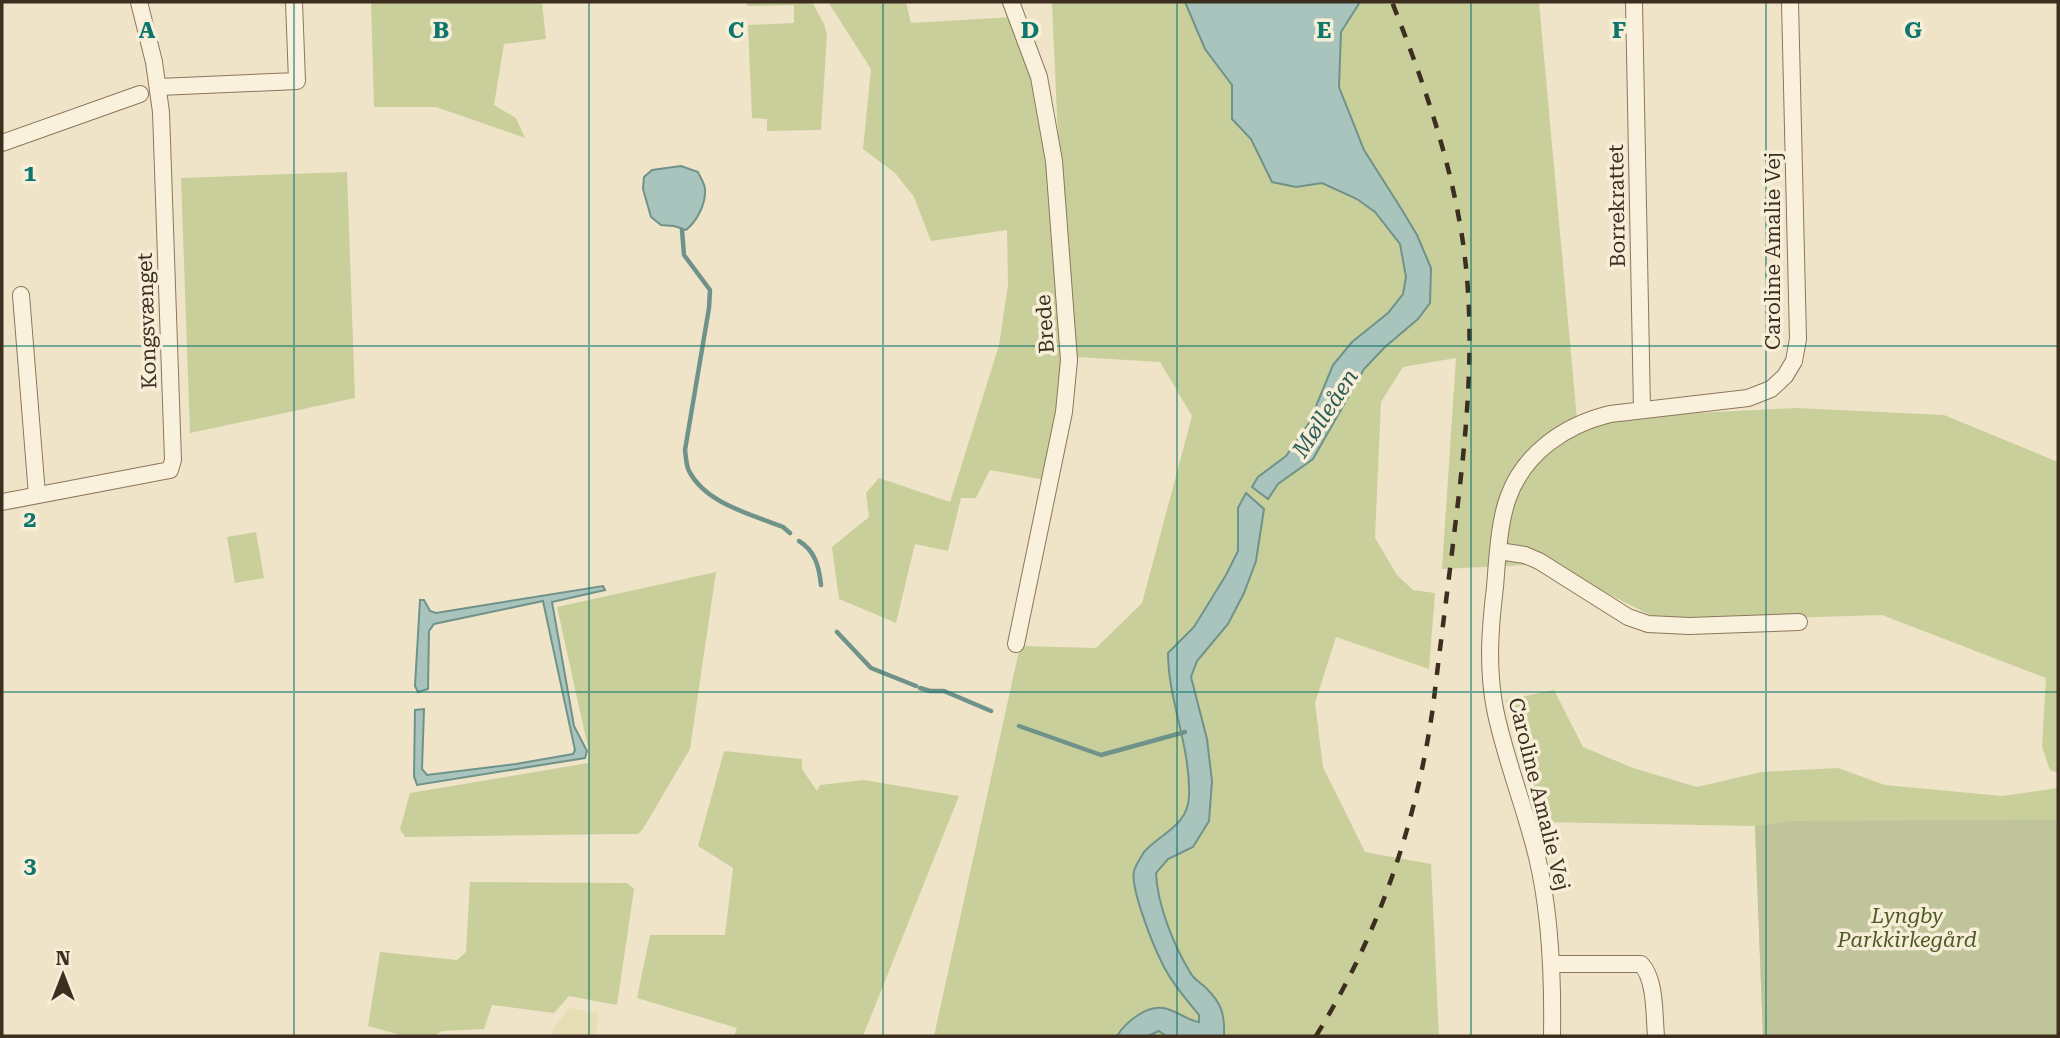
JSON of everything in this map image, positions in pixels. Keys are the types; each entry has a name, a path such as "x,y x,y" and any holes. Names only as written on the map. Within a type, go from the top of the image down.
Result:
{"street":[{"name":"Kongsvænget","path":"2,502 170,470 173,460 159,87 148,30 139,2"},
{"path":"159,87 297,81 294,2"},
{"name":"Brede","path":"1011,2 1039,77 1054,161 1069,360 1064,412 1016,644"},
{"name":"Borrekrattet","path":"1634,2 1642,409"},
{"name":"Caroline Amalie Vej","path":"1552,1036 1552,964 1537,857 1504,750 1494,706 1489,646 1499,551 1508,498 1526,466 1541,449 1564,431 1588,419 1642,409 1748,398 1771,389 1785,376 1794,361 1798,339 1790,2"},
{"path":"2,143 140,94"},
{"path":"21,295 37,495"},
{"path":"1499,551 1525,555 1539,561 1628,617 1648,624 1689,626 1799,622"},
{"path":"1552,964 1641,964 1646,969 1650,985 1656,1036"}],"shaded area":[{"path":"569,1008 598,1013 596,1036 553,1036 553,1029"}],"green space":[{"path":"371,2 542,2 546,39 504,44 494,105 516,118 525,138 436,107 374,107"},
{"path":"747,2 812,2 827,35 821,130 767,131 767,119 752,118 748,25 794,23 794,5 747,6"},
{"path":"828,2 906,2 911,23 1012,17 1035,79 1049,162 1062,356 1057,412 1045,480 990,470 976,498 961,498 948,551 915,544 896,623 839,599 832,547 869,517 866,493 879,478 950,502 999,345 1008,285 1007,230 931,241 914,197 895,173 863,149 871,69"},
{"path":"1052,2 1185,2 1205,49 1232,85 1232,119 1251,139 1272,182 1297,187 1322,183 1346,194 1364,150 1339,87 1341,32 1360,2 1539,2 1577,419 1796,408 1944,415 2058,462 2058,773 2050,770 2042,747 2046,678 1882,615 1664,622 1549,564 1442,569 1456,358 1403,367 1381,402 1375,538 1397,575 1413,590 1435,593 1429,669 1336,637 1315,703 1323,767 1365,852 1431,864 1439,1036 934,1036 1020,646 1096,648 1142,603 1192,416 1160,362 1076,357 1059,161"},
{"path":"347,172 355,398 190,433 181,178"},
{"path":"256,532 264,578 235,583 227,537"},
{"path":"716,572 690,749 638,834 405,837 400,829 410,793 588,763 589,752 557,607"},
{"path":"1554,690 1583,747 1633,768 1697,787 1761,772 1838,768 1885,785 2002,796 2058,788 2058,839 1763,1036 1755,826 1538,822 1506,700"},
{"path":"724,751 802,759 802,769 817,791 820,785 864,780 959,796 863,1036 734,1036 737,1028 637,998 650,935 725,935 733,868 698,846"},
{"name":"Lyngby Parkkirkegård","path":"2058,820 2058,1036 1763,1036 1755,826 1793,821"},
{"path":"470,882 627,883 634,889 617,1005 569,996 554,1013 492,1005 484,1029 442,1031 434,1036 404,1036 368,1026 380,952 457,960 466,952"}],"water":[{"name":"Mølleåen","path":"1185,2 1360,2 1341,32 1339,87 1364,150 1417,235 1431,268 1430,303 1418,319 1364,369 1313,459 1278,484 1268,499 1252,487 1258,477 1286,456 1309,423 1333,365 1352,342 1388,313 1403,294 1406,277 1400,244 1375,212 1357,199 1322,183 1296,187 1272,182 1251,139 1232,119 1232,85 1205,49"},
{"path":"681,166 698,172 705,189 700,212 686,230 661,225 651,217 643,189 644,177 652,170"},
{"path":"1246,493 1264,509 1256,561 1228,624 1197,661 1191,677 1207,739 1212,781 1209,821 1193,847 1168,859 1156,873 1159,898 1172,937 1191,974 1219,1004 1223,1015 1224,1036 1166,1036 1159,1031 1148,1036 1117,1036 1125,1025 1137,1016 1156,1008 1168,1009 1199,1022 1199,1015 1174,984 1158,955 1135,890 1134,871 1144,852 1179,822 1187,806 1187,760 1172,688 1168,653 1194,627 1238,551 1238,508"},
{"path":"603,586 605,590 552,602 574,726 587,751 585,758 417,785 414,776 415,710 424,709 422,769 427,775 516,764 573,754 575,750 543,601 434,624 429,631 428,689 418,692 415,686 420,600 424,600 430,611 436,613"}],"waterway":[{"path":"682,230 684,255 710,290 685,450 688,469 706,492 718,500 783,527 790,533"},
{"path":"799,541 809,549 815,560 821,585"},
{"path":"837,632 871,668 916,686"},
{"path":"920,688 944,691 991,711"},
{"path":"1019,726 1101,755 1185,732"}],"railway":[{"path":"1316,1036 1376,918 1392,877 1416,794 1433,707 1469,382 1466,272 1450,176 1414,59 1392,2"}]}
